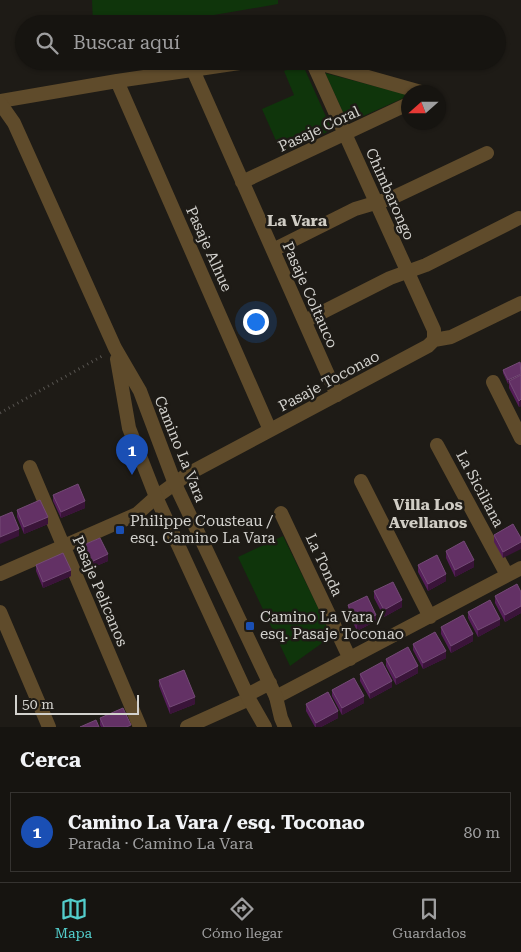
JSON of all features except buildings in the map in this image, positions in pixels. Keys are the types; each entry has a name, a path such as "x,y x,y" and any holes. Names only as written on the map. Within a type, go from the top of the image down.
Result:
{"street":[{"path":"0,102 117,80 193,70"},
{"name":"Pasaje Coltauco","path":"193,70 337,395"},
{"name":"Chimbarongo","path":"316,70 434,330 434,340"},
{"path":"344,70 401,86"},
{"name":"Pasaje Alhue","path":"117,80 270,430"},
{"name":"Camino La Vara","path":"0,102 23,143 115,348 140,391 175,484 270,683 285,727"},
{"name":"Pasaje Coral","path":"242,182 401,107"},
{"path":"273,250 355,209 392,198 487,152"},
{"path":"305,321 390,278 426,265 519,218"},
{"name":"Pasaje Toconao","path":"0,574 137,514 156,497 188,474 428,346 434,340 451,337 521,303"},
{"name":"Camino La Vara","path":"115,348 129,428 156,497 248,697 265,727"},
{"path":"492,382 521,438"},
{"name":"La Siciliana","path":"437,445 508,575"},
{"name":"Pasaje Pelícanos","path":"30,467 140,727"},
{"path":"361,481 430,617"},
{"name":"La Tonda","path":"282,512 350,659"},
{"path":"276,697 521,568"},
{"path":"0,612 49,727"},
{"path":"187,727 248,697 270,683"}],"path":[{"path":"0,413 115,348"}],"green space":[{"path":"92,0 278,0 278,4 214,15 93,15"},
{"path":"305,70 332,130 281,152 262,109 294,95 284,71"},
{"path":"325,73 401,93 401,99 348,123"},
{"path":"283,536 332,636 290,666 238,557"}],"place":[{"name":"Camino La Vara / esq. Toconao","path":"132,475"},
{"name":"Philippe Cousteau / esq. Camino La Vara","path":"120,530"},
{"name":"Camino La Vara / esq. Pasaje Toconao","path":"250,626"}],"district":[{"name":"La Vara","path":"297,220"},
{"name":"Villa Los Avellanos","path":"428,513"}]}
